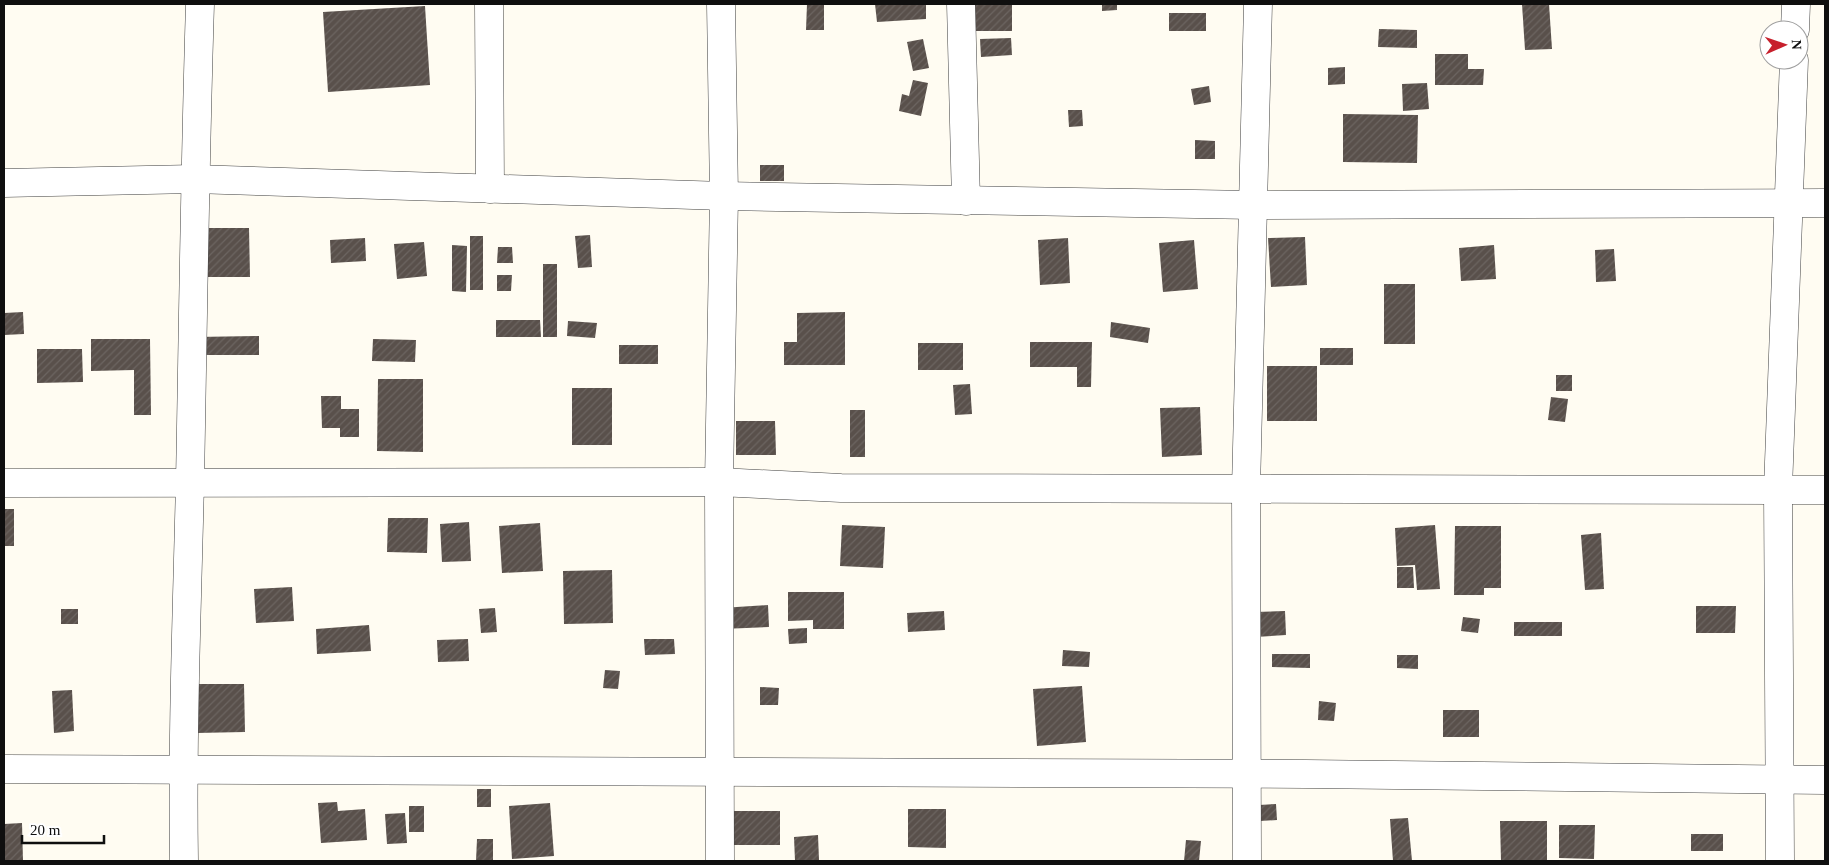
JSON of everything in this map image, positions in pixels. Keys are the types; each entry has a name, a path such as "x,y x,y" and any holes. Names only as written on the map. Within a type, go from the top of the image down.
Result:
{"street":[{"path":"184,861 182,769 190,482 194,179 200,4"},
{"path":"489,4 490,189"},
{"path":"720,861 719,482 724,196 721,4"},
{"path":"961,4 966,201"},
{"path":"1247,861 1246,489 1258,4"},
{"path":"1796,4 1796,20"},
{"path":"1780,861 1778,490 1794,70"},
{"path":"4,183 194,179 724,196 1254,205 1825,203"},
{"path":"4,483 719,482 841,488 1825,490"},
{"path":"4,769 1247,774 1825,780"}],"building":[{"path":"807,4 824,4 824,30 806,30"},
{"path":"875,4 926,4 926,19 877,22"},
{"path":"971,4 1012,4 1012,31 971,31"},
{"path":"1102,4 1117,4 1117,10 1102,11"},
{"path":"1522,4 1549,4 1552,49 1525,50"},
{"path":"425,6 430,85 328,92 323,12"},
{"path":"1169,13 1206,13 1206,31 1169,31"},
{"path":"1379,29 1417,30 1417,48 1378,47"},
{"path":"1011,38 1012,55 981,57 980,39"},
{"path":"923,39 929,68 913,71 907,42"},
{"path":"1435,54 1468,54 1468,69 1484,69 1483,85 1435,85"},
{"path":"1345,67 1345,84 1328,85 1328,68"},
{"path":"913,80 928,83 921,116 899,111 902,94 909,96"},
{"path":"1427,83 1429,109 1403,111 1402,84"},
{"path":"1209,86 1211,102 1194,105 1191,89"},
{"path":"1068,110 1082,110 1083,126 1069,127"},
{"path":"1343,114 1418,115 1417,163 1343,162"},
{"path":"1195,140 1215,141 1215,159 1195,159"},
{"path":"760,165 784,165 784,181 760,181"},
{"path":"203,228 249,228 250,277 204,277"},
{"path":"590,235 592,267 578,268 575,236"},
{"path":"470,236 483,236 483,290 470,290"},
{"path":"1305,237 1307,285 1271,287 1268,238"},
{"path":"365,238 366,261 331,263 330,240"},
{"path":"1068,238 1070,283 1040,285 1038,240"},
{"path":"1194,240 1198,289 1163,292 1159,243"},
{"path":"424,242 427,276 397,279 394,244"},
{"path":"452,245 467,246 466,292 452,291"},
{"path":"1494,245 1496,279 1461,281 1459,248"},
{"path":"498,247 512,247 513,263 497,263"},
{"path":"1614,249 1616,281 1596,282 1595,250"},
{"path":"543,264 557,264 557,337 543,337"},
{"path":"497,275 512,275 511,291 497,291"},
{"path":"1384,284 1415,284 1415,344 1384,344"},
{"path":"23,312 24,334 4,335 4,313"},
{"path":"845,312 845,365 784,365 784,342 797,342 797,313"},
{"path":"496,320 540,320 541,337 496,337"},
{"path":"568,321 597,323 595,338 567,336"},
{"path":"1111,322 1150,328 1148,343 1110,337"},
{"path":"259,336 259,355 195,355 195,337"},
{"path":"91,339 150,339 151,415 134,415 134,370 91,371"},
{"path":"373,339 416,340 415,362 372,361"},
{"path":"1030,342 1092,342 1091,387 1077,387 1077,367 1030,367"},
{"path":"918,343 963,343 963,370 918,370"},
{"path":"619,345 658,345 658,364 619,364"},
{"path":"1320,348 1353,348 1353,365 1320,365"},
{"path":"37,349 82,349 83,382 37,383"},
{"path":"1267,366 1317,366 1317,421 1267,421"},
{"path":"1556,375 1572,375 1572,391 1556,391"},
{"path":"378,379 423,379 423,452 377,451"},
{"path":"970,384 972,414 955,415 953,385"},
{"path":"572,388 612,388 612,445 572,445"},
{"path":"321,396 341,396 341,409 359,409 359,437 340,437 340,428 322,428"},
{"path":"1551,397 1568,399 1565,422 1548,420"},
{"path":"1200,407 1202,455 1162,457 1160,408"},
{"path":"850,410 865,410 865,457 850,457"},
{"path":"736,421 775,421 776,455 736,455"},
{"path":"4,509 14,509 14,546 4,546"},
{"path":"388,518 428,518 427,553 387,552"},
{"path":"469,522 471,561 442,562 440,524"},
{"path":"540,523 543,571 502,573 499,526"},
{"path":"842,525 885,527 883,568 840,566"},
{"path":"1435,525 1440,589 1417,590 1415,565 1397,566 1395,528"},
{"path":"1455,526 1501,526 1501,588 1484,588 1484,595 1454,595"},
{"path":"1601,533 1604,589 1585,590 1581,535"},
{"path":"1397,567 1413,567 1414,588 1397,588"},
{"path":"612,570 613,623 564,624 563,571"},
{"path":"292,587 294,621 256,623 254,589"},
{"path":"788,592 844,592 844,629 813,629 813,620 788,621"},
{"path":"768,605 769,627 722,629 721,608"},
{"path":"1696,606 1736,606 1735,633 1696,633"},
{"path":"495,608 497,632 481,633 479,609"},
{"path":"61,609 78,609 78,624 61,624"},
{"path":"944,611 945,630 908,632 907,613"},
{"path":"1285,611 1286,635 1255,637 1254,612"},
{"path":"1463,617 1480,619 1478,633 1461,631"},
{"path":"1514,622 1562,622 1562,636 1514,636"},
{"path":"369,625 371,651 317,654 316,629"},
{"path":"807,628 807,643 789,644 788,629"},
{"path":"468,639 469,661 438,662 437,640"},
{"path":"644,639 674,639 675,654 645,655"},
{"path":"1063,650 1090,652 1089,667 1062,666"},
{"path":"1272,654 1310,654 1310,668 1272,667"},
{"path":"1397,655 1418,655 1418,669 1397,668"},
{"path":"605,670 620,671 618,689 603,688"},
{"path":"195,684 244,684 245,732 196,733"},
{"path":"1082,686 1086,742 1037,746 1033,689"},
{"path":"760,687 779,688 778,705 760,705"},
{"path":"72,690 74,731 54,733 52,691"},
{"path":"1319,701 1336,703 1334,721 1318,720"},
{"path":"1443,710 1479,710 1479,737 1443,737"},
{"path":"477,789 491,789 491,807 477,807"},
{"path":"337,802 338,811 365,809 367,840 321,843 318,803"},
{"path":"550,803 554,856 512,859 509,806"},
{"path":"1276,804 1277,820 1260,821 1259,805"},
{"path":"409,806 424,806 424,832 409,832"},
{"path":"908,809 946,809 946,848 908,847"},
{"path":"733,811 780,811 780,845 733,845"},
{"path":"405,813 407,843 387,844 385,814"},
{"path":"1408,818 1412,861 1393,861 1390,819"},
{"path":"1500,821 1547,821 1547,861 1501,861"},
{"path":"22,823 23,861 4,861 4,824"},
{"path":"1559,825 1595,825 1594,859 1559,858"},
{"path":"1691,834 1723,834 1723,851 1691,851"},
{"path":"818,835 819,860 795,861 794,837"},
{"path":"477,839 493,839 493,861 476,861"},
{"path":"1186,840 1201,841 1199,861 1184,861"}]}
